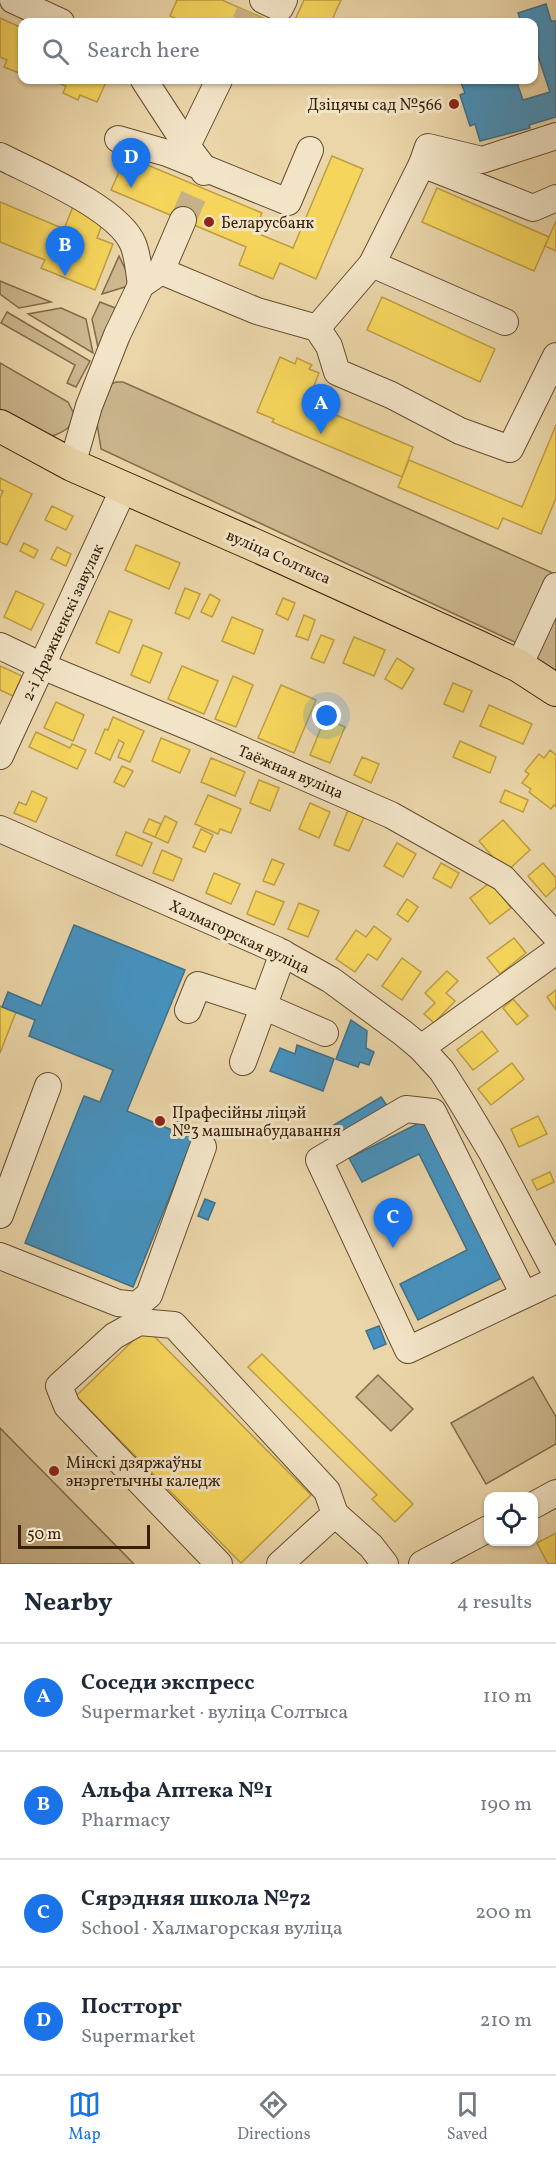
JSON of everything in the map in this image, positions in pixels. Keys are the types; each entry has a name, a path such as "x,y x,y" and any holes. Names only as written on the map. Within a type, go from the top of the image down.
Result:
{"main road":[{"name":"вуліца Солтыса","path":"0,426 72,465 335,581 519,666 556,690"}],"street":[{"path":"13,0 52,18"},
{"path":"256,4 280,8 284,0"},
{"path":"147,84 187,146 201,178"},
{"path":"187,146 217,84"},
{"path":"317,328 372,264 422,164 428,147 482,160 556,136"},
{"path":"118,139 167,153 201,178 288,202 310,150"},
{"path":"0,156 94,204 112,217 133,243 151,278 317,328 329,346 338,372 391,395 460,431 510,449 556,356"},
{"path":"422,164 533,208 556,198"},
{"path":"72,465 89,406 117,335 183,220"},
{"path":"372,264 505,322"},
{"name":"2-і Дражненскі завулак","path":"0,756 124,488"},
{"path":"519,666 556,586"},
{"name":"Таёжная вуліца","path":"0,646 391,815 503,878 556,936"},
{"name":"Халмагорская вуліца","path":"0,829 283,952 331,981 421,1048 442,1071 491,1151 556,1274"},
{"path":"421,1048 556,951"},
{"path":"243,1062 283,952"},
{"path":"188,1010 198,985 263,1006 325,1033"},
{"path":"0,1215 48,1086"},
{"path":"524,1295 433,1112 406,1109 319,1160 408,1350 556,1280"},
{"path":"0,1256 118,1303 137,1305 149,1294 203,1148"},
{"path":"219,1564 67,1406 60,1386 114,1336 139,1322 174,1325 327,1491 335,1514 371,1546 385,1564"},
{"path":"538,1503 556,1493"},
{"path":"280,1564 335,1514"},
{"path":"422,1564 484,1532"}],"shaded area":[{"path":"119,256 131,281 128,286 102,294"},
{"path":"0,281 51,302 19,308 0,294"},
{"path":"100,302 118,309 99,352 92,319"},
{"path":"61,308 86,319 93,353 28,314"},
{"path":"7,312 90,361 76,387 67,383 75,365 1,323"},
{"path":"0,363 68,402 75,416 69,427 52,436 0,411"},
{"path":"123,382 553,573 519,644 101,449 96,417 111,384"},
{"path":"556,620 556,675 540,665 536,657 549,621"},
{"path":"378,1375 413,1409 391,1431 356,1397"},
{"path":"533,1377 556,1417 556,1444 486,1484 451,1423"},
{"path":"0,1428 134,1564 0,1564"}],"building: Homes":[{"path":"177,0 222,0 263,18 174,18 170,16"},
{"path":"304,0 341,0 333,18 296,18"},
{"path":"0,18 18,26 18,73 4,67 7,60 0,57"},
{"path":"61,84 105,84 97,102 80,95 78,100 63,93 66,86"},
{"path":"126,156 262,213 254,232 293,248 332,156 363,169 316,279 280,263 273,279 239,265 246,247 111,190"},
{"path":"437,188 549,237 534,271 422,222"},
{"path":"0,202 64,229 74,204 105,217 97,238 113,244 95,290 41,268 45,260 0,242"},
{"path":"556,221 556,251 545,246"},
{"path":"382,297 495,349 480,382 367,330"},
{"path":"280,357 295,364 297,358 312,365 309,369 319,373 307,403 413,447 402,477 272,422 274,419 257,412"},
{"path":"556,425 556,498 541,534 503,518 498,529 398,487 409,460 522,507"},
{"path":"0,478 32,494 7,545 0,542 0,498 3,491 0,490"},
{"path":"52,506 73,516 66,530 45,520"},
{"path":"24,543 38,550 34,558 20,551"},
{"path":"136,545 180,563 169,589 125,570"},
{"path":"57,547 71,554 66,566 51,559"},
{"path":"185,588 200,594 189,619 175,613"},
{"path":"16,591 44,604 31,630 4,617"},
{"path":"210,594 220,600 212,617 201,612"},
{"path":"283,598 295,603 288,620 276,614"},
{"path":"109,611 132,620 119,653 96,643"},
{"path":"304,615 315,620 308,640 296,636"},
{"path":"232,617 263,630 254,654 222,641"},
{"path":"321,635 334,640 324,663 311,658"},
{"path":"354,637 385,650 374,676 343,663"},
{"path":"143,645 162,653 150,683 131,675"},
{"path":"397,658 414,669 402,689 385,679"},
{"path":"0,666 22,676 13,696 0,690"},
{"path":"182,666 218,681 204,714 168,699"},
{"path":"233,676 253,685 236,727 215,719"},
{"path":"453,683 472,691 463,712 444,704"},
{"path":"281,685 316,700 294,753 258,738"},
{"path":"56,702 84,715 73,741 44,728"},
{"path":"489,705 532,724 523,744 480,726"},
{"path":"113,717 144,731 130,762 118,757 124,743 119,740 110,760 95,753"},
{"path":"325,718 345,727 330,763 310,755"},
{"path":"36,732 70,748 72,744 86,750 77,769 29,747"},
{"path":"161,738 190,750 180,773 152,761"},
{"path":"460,741 496,757 490,773 453,757"},
{"path":"550,750 556,755 556,807 554,805 551,809 529,792 531,789 522,783 529,774 525,771 539,754 544,758"},
{"path":"362,757 379,764 371,783 354,775"},
{"path":"211,758 245,772 235,796 201,782"},
{"path":"122,766 133,771 124,787 114,782"},
{"path":"259,780 279,788 270,811 250,803"},
{"path":"505,790 528,800 523,812 500,802"},
{"path":"32,791 47,798 36,822 14,813 19,802 26,805"},
{"path":"208,795 241,809 231,833 220,829 218,834 195,824"},
{"path":"310,803 330,812 319,838 299,829"},
{"path":"348,810 364,817 349,851 334,845"},
{"path":"165,816 177,822 168,843 155,837"},
{"path":"149,819 161,824 155,837 143,832"},
{"path":"503,820 530,850 506,872 479,841"},
{"path":"201,829 213,835 205,852 193,847"},
{"path":"126,832 152,843 142,866 116,855"},
{"path":"397,843 416,854 403,877 384,866"},
{"path":"162,850 182,859 173,881 153,873"},
{"path":"272,859 284,864 274,885 263,881"},
{"path":"441,863 459,873 451,888 433,878"},
{"path":"543,863 556,878 556,887 546,897 528,876"},
{"path":"214,873 240,884 231,904 206,893"},
{"path":"491,882 511,908 490,924 470,898"},
{"path":"256,891 284,902 274,925 247,914"},
{"path":"407,899 418,907 408,922 397,914"},
{"path":"299,903 319,911 308,937 288,929"},
{"path":"374,926 391,939 377,960 368,954 355,972 336,959 356,930 366,937"},
{"path":"514,938 526,953 500,974 487,958"},
{"path":"402,958 421,972 402,1000 382,986"},
{"path":"447,971 458,981 446,993 455,1001 434,1023 424,1014 435,1003 425,993"},
{"path":"556,990 556,1010 547,997"},
{"path":"513,999 528,1016 517,1025 503,1008"},
{"path":"0,1006 16,1012 0,1053"},
{"path":"482,1031 498,1051 473,1070 457,1050"},
{"path":"512,1063 524,1079 491,1105 478,1089"},
{"path":"538,1116 547,1134 519,1147 511,1129"},
{"path":"550,1172 554,1182 537,1190 532,1180"},
{"path":"146,1328 311,1495 241,1563 76,1396"},
{"path":"262,1354 413,1504 395,1522 372,1499 377,1495 248,1367"},
{"path":"556,1533 556,1564 548,1564 538,1542"}],"building: Schools":[{"path":"546,4 551,21 556,21 556,117 529,125 530,128 480,141 475,124 470,126 460,95 465,93 462,84 517,84 523,100 550,92 538,56 538,18 520,18 518,13"},
{"path":"74,925 185,970 127,1111 172,1130 176,1120 197,1129 133,1287 25,1243 84,1096 100,1102 113,1070 29,1036 35,1020 2,1007 8,992 41,1006"},
{"path":"351,1020 367,1031 366,1048 374,1052 369,1065 360,1062 358,1067 336,1059"},
{"path":"297,1045 334,1059 323,1091 270,1071 280,1048 295,1054"},
{"path":"381,1097 390,1110 334,1141 327,1129"},
{"path":"429,1118 508,1275 418,1320 400,1284 467,1250 419,1154 362,1182 349,1158"},
{"path":"205,1199 215,1203 208,1220 198,1216"},
{"path":"379,1326 386,1344 374,1349 366,1331"}],"tunnel":[{"path":"247,18 249,13"},
{"path":"183,220 198,186"}],"place":[{"name":"Дзіцячы сад №566","path":"454,104"},
{"name":"Постторг","path":"131,188"},
{"name":"Беларусбанк","path":"209,222"},
{"name":"Альфа Аптека №1","path":"65,276"},
{"name":"Соседи экспресс","path":"321,434"},
{"name":"Прафесійны ліцэй №3 машынабудавання","path":"160,1121"},
{"name":"Сярэдняя школа №72","path":"393,1248"},
{"name":"Мінскі дзяржаўны энэргетычны каледж","path":"54,1471"}]}
